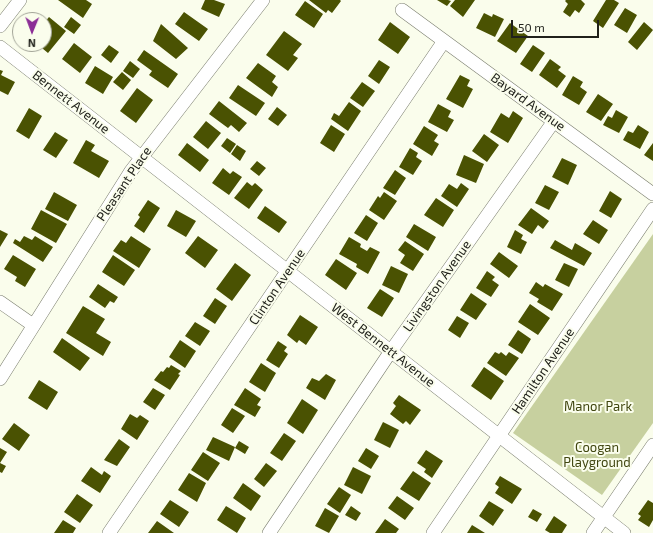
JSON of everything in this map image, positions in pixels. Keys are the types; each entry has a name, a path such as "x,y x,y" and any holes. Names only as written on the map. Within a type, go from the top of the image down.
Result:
{"street":[{"path":"0,26 20,0"},
{"name":"Pleasant Place","path":"0,379 131,171 263,0"},
{"name":"Bayard Avenue","path":"402,10 653,194"},
{"name":"Clinton Avenue","path":"109,533 444,41"},
{"name":"Bennett Avenue","path":"0,47 142,156"},
{"name":"Livingston Avenue","path":"269,533 391,351 554,121"},
{"name":"West Bennett Avenue","path":"142,156 287,272 391,351 624,533"},
{"name":"Hamilton Avenue","path":"433,533 653,209"},
{"path":"0,302 33,325"},
{"path":"593,533 653,445"}],"green space":[{"name":"Manor Park","path":"653,234 653,423 602,495 513,433"}],"building":[{"path":"58,0 86,0 92,4 83,18"},
{"path":"205,0 214,0 225,4 219,17 201,9"},
{"path":"309,0 341,1 332,13 328,10 326,13"},
{"path":"437,0 448,0 451,1 447,6"},
{"path":"455,0 475,0 463,17 450,6"},
{"path":"581,0 585,4 579,13 575,10 570,17 563,12 568,4 565,1"},
{"path":"606,0 614,0 619,3 603,28 593,21"},
{"path":"305,1 323,14 314,28 295,15"},
{"path":"625,8 637,15 627,33 614,25"},
{"path":"184,12 208,29 199,41 175,24"},
{"path":"484,13 492,17 493,14 504,19 495,37 476,28"},
{"path":"71,17 81,25 74,34 64,27"},
{"path":"52,19 66,31 52,48"},
{"path":"390,22 410,37 398,54 378,40"},
{"path":"644,22 653,30 637,50 628,42"},
{"path":"510,23 528,36 516,53 497,41"},
{"path":"161,24 188,48 176,59 153,41"},
{"path":"284,31 302,44 293,55 298,58 288,71 266,55"},
{"path":"74,43 92,57 80,73 62,59"},
{"path":"109,45 119,52 111,63 101,55"},
{"path":"533,45 545,53 532,72 520,64"},
{"path":"144,50 178,74 168,88 149,75 152,71 137,60"},
{"path":"550,59 561,67 558,70 566,76 557,88 539,75"},
{"path":"379,60 390,67 379,84 368,76"},
{"path":"130,61 140,69 133,78 123,71"},
{"path":"258,63 276,76 272,82 278,87 272,97 246,78"},
{"path":"95,66 113,77 103,94 85,83"},
{"path":"0,70 3,71 1,75 15,82 8,95 0,91"},
{"path":"122,72 131,80 123,90 113,82"},
{"path":"460,75 470,80 467,86 473,89 463,108 446,99"},
{"path":"573,76 583,82 580,87 587,92 579,105 562,95"},
{"path":"362,82 375,91 363,107 350,98"},
{"path":"238,85 265,103 256,116 229,98"},
{"path":"137,88 153,100 136,123 120,111"},
{"path":"598,94 613,104 601,121 586,112"},
{"path":"219,101 247,123 239,132 231,125 228,128 209,114"},
{"path":"349,102 361,111 348,131 331,119 334,113 339,116"},
{"path":"438,104 451,111 448,117 454,120 447,132 428,122"},
{"path":"277,107 287,115 278,126 268,119"},
{"path":"29,108 42,116 29,139 16,131"},
{"path":"616,110 628,117 619,133 603,125 608,116 612,118"},
{"path":"513,111 523,118 508,143 490,132 501,113 509,118"},
{"path":"206,121 221,133 208,149 193,137"},
{"path":"331,125 345,134 334,152 320,143"},
{"path":"638,125 649,132 640,149 623,140 628,131 633,133"},
{"path":"424,126 438,135 434,141 439,144 432,156 413,144"},
{"path":"55,132 68,140 56,158 43,150"},
{"path":"484,134 499,145 487,162 472,151"},
{"path":"227,138 236,144 230,153 221,146"},
{"path":"86,140 95,145 91,151 109,161 99,178 73,163"},
{"path":"187,143 209,160 200,172 178,155"},
{"path":"653,143 653,161 644,155"},
{"path":"237,145 246,151 240,161 231,154"},
{"path":"410,148 418,153 416,157 422,161 413,175 399,167"},
{"path":"464,155 484,164 476,183 456,175"},
{"path":"562,158 577,165 568,185 552,177"},
{"path":"257,161 266,168 259,176 250,169"},
{"path":"223,168 230,174 233,171 242,177 229,195 212,183"},
{"path":"395,170 406,178 395,195 383,188"},
{"path":"247,182 252,186 255,183 263,190 249,209 234,198"},
{"path":"461,183 469,189 457,207 441,196 449,184 457,189"},
{"path":"545,185 559,192 549,210 535,203"},
{"path":"610,191 622,199 611,218 599,211"},
{"path":"54,192 77,205 68,221 45,209"},
{"path":"384,192 397,201 384,220 369,210 378,196 380,198"},
{"path":"436,198 454,210 443,227 424,215"},
{"path":"148,200 160,208 144,233 134,226 140,217 138,215"},
{"path":"265,206 287,222 279,233 257,218"},
{"path":"531,208 549,221 543,229 538,225 532,234 518,225"},
{"path":"41,210 67,224 56,243 31,229"},
{"path":"176,210 196,221 186,237 167,226"},
{"path":"366,215 378,223 367,241 354,233"},
{"path":"593,220 608,230 599,244 583,234"},
{"path":"414,224 436,237 428,251 406,237"},
{"path":"0,230 8,234 0,247"},
{"path":"515,230 523,235 521,239 527,242 521,254 507,247"},
{"path":"24,236 32,240 35,236 53,247 43,262 13,243 15,239 20,242"},
{"path":"131,236 151,249 139,268 113,251 121,240 126,243"},
{"path":"198,236 218,250 205,268 185,253"},
{"path":"349,237 361,244 360,247 367,251 370,247 380,252 368,274 356,267 357,264 339,254"},
{"path":"555,240 572,250 575,243 592,253 584,266 550,248"},
{"path":"405,241 424,254 413,271 400,263 405,255 398,250"},
{"path":"499,252 518,266 509,278 490,264"},
{"path":"13,255 36,269 25,287 15,281 17,277 4,269"},
{"path":"113,255 135,270 124,286 102,272"},
{"path":"336,259 357,273 346,290 325,275"},
{"path":"235,263 251,275 232,301 216,289"},
{"path":"564,263 578,269 569,287 555,280"},
{"path":"391,266 408,274 399,293 382,285"},
{"path":"487,271 495,277 492,280 499,285 491,297 476,288"},
{"path":"536,282 543,287 545,284 563,294 552,311 537,302 539,299 529,293"},
{"path":"98,284 118,297 114,303 110,301 105,308 89,297"},
{"path":"380,289 394,298 382,317 367,308"},
{"path":"471,293 487,304 476,320 460,310"},
{"path":"215,298 227,306 215,324 203,316"},
{"path":"530,304 550,318 538,335 518,322"},
{"path":"83,306 105,319 96,333 111,342 103,356 66,333"},
{"path":"300,315 318,327 306,345 299,340 297,343 287,335"},
{"path":"457,316 469,323 460,338 448,330"},
{"path":"195,322 210,331 200,346 185,336"},
{"path":"518,330 531,339 522,354 508,345"},
{"path":"62,338 90,358 80,371 53,352"},
{"path":"180,340 196,351 185,368 169,357"},
{"path":"278,341 287,347 284,351 288,354 279,368 266,360"},
{"path":"495,352 499,354 501,352 506,356 509,352 519,358 506,376 487,363"},
{"path":"261,363 276,373 265,392 249,382"},
{"path":"171,365 181,371 170,390 154,380 161,371 163,372"},
{"path":"484,367 504,381 491,400 471,386"},
{"path":"326,374 336,380 325,400 306,388 312,378 319,381"},
{"path":"39,380 58,392 47,410 28,398"},
{"path":"153,388 165,395 155,410 143,402"},
{"path":"245,388 261,399 257,405 261,407 255,417 234,405"},
{"path":"399,395 421,410 410,425 406,421 403,424 390,414 396,406 393,403"},
{"path":"302,399 318,410 303,434 287,423"},
{"path":"232,408 245,416 233,433 221,425"},
{"path":"130,414 137,418 140,415 149,421 137,440 121,429"},
{"path":"383,422 399,430 390,448 374,440"},
{"path":"14,423 30,435 19,451 2,439"},
{"path":"284,433 296,441 282,461 270,453"},
{"path":"213,437 235,447 229,461 206,450"},
{"path":"119,439 130,447 117,466 104,460"},
{"path":"239,441 249,447 245,454 235,448"},
{"path":"0,448 7,452 0,463"},
{"path":"366,448 379,456 371,469 358,461"},
{"path":"426,450 443,461 432,478 424,472 426,469 417,463"},
{"path":"203,452 220,463 208,481 191,470"},
{"path":"0,463 6,466 2,473 0,472"},
{"path":"266,463 277,471 264,487 254,479"},
{"path":"91,467 102,475 104,471 111,476 100,493 81,481"},
{"path":"353,467 371,476 362,494 344,485"},
{"path":"413,471 431,483 419,501 400,489"},
{"path":"189,473 206,483 197,502 178,490"},
{"path":"500,476 522,489 512,504 495,493 499,487 495,484"},
{"path":"243,483 261,496 251,511 233,498"},
{"path":"339,487 351,495 340,513 327,504"},
{"path":"77,494 93,505 80,523 64,512"},
{"path":"397,496 414,508 405,520 388,508"},
{"path":"170,500 189,512 179,527 160,514"},
{"path":"648,500 653,503 653,520 649,527 638,520 641,516 638,514"},
{"path":"489,501 504,510 493,526 479,516"},
{"path":"226,506 246,518 237,533 217,520"},
{"path":"351,506 361,513 356,521 345,515"},
{"path":"325,508 339,516 329,533 315,526"},
{"path":"533,509 542,514 537,522 528,517"},
{"path":"554,516 567,525 562,533 550,533 545,530"},
{"path":"385,519 399,529 396,533 375,533"},
{"path":"63,520 76,528 73,533 54,533"},
{"path":"157,521 174,533 148,533"},
{"path":"472,525 485,533 467,533"}],"park label":[{"name":"Coogan Playground","path":"597,456"}]}
